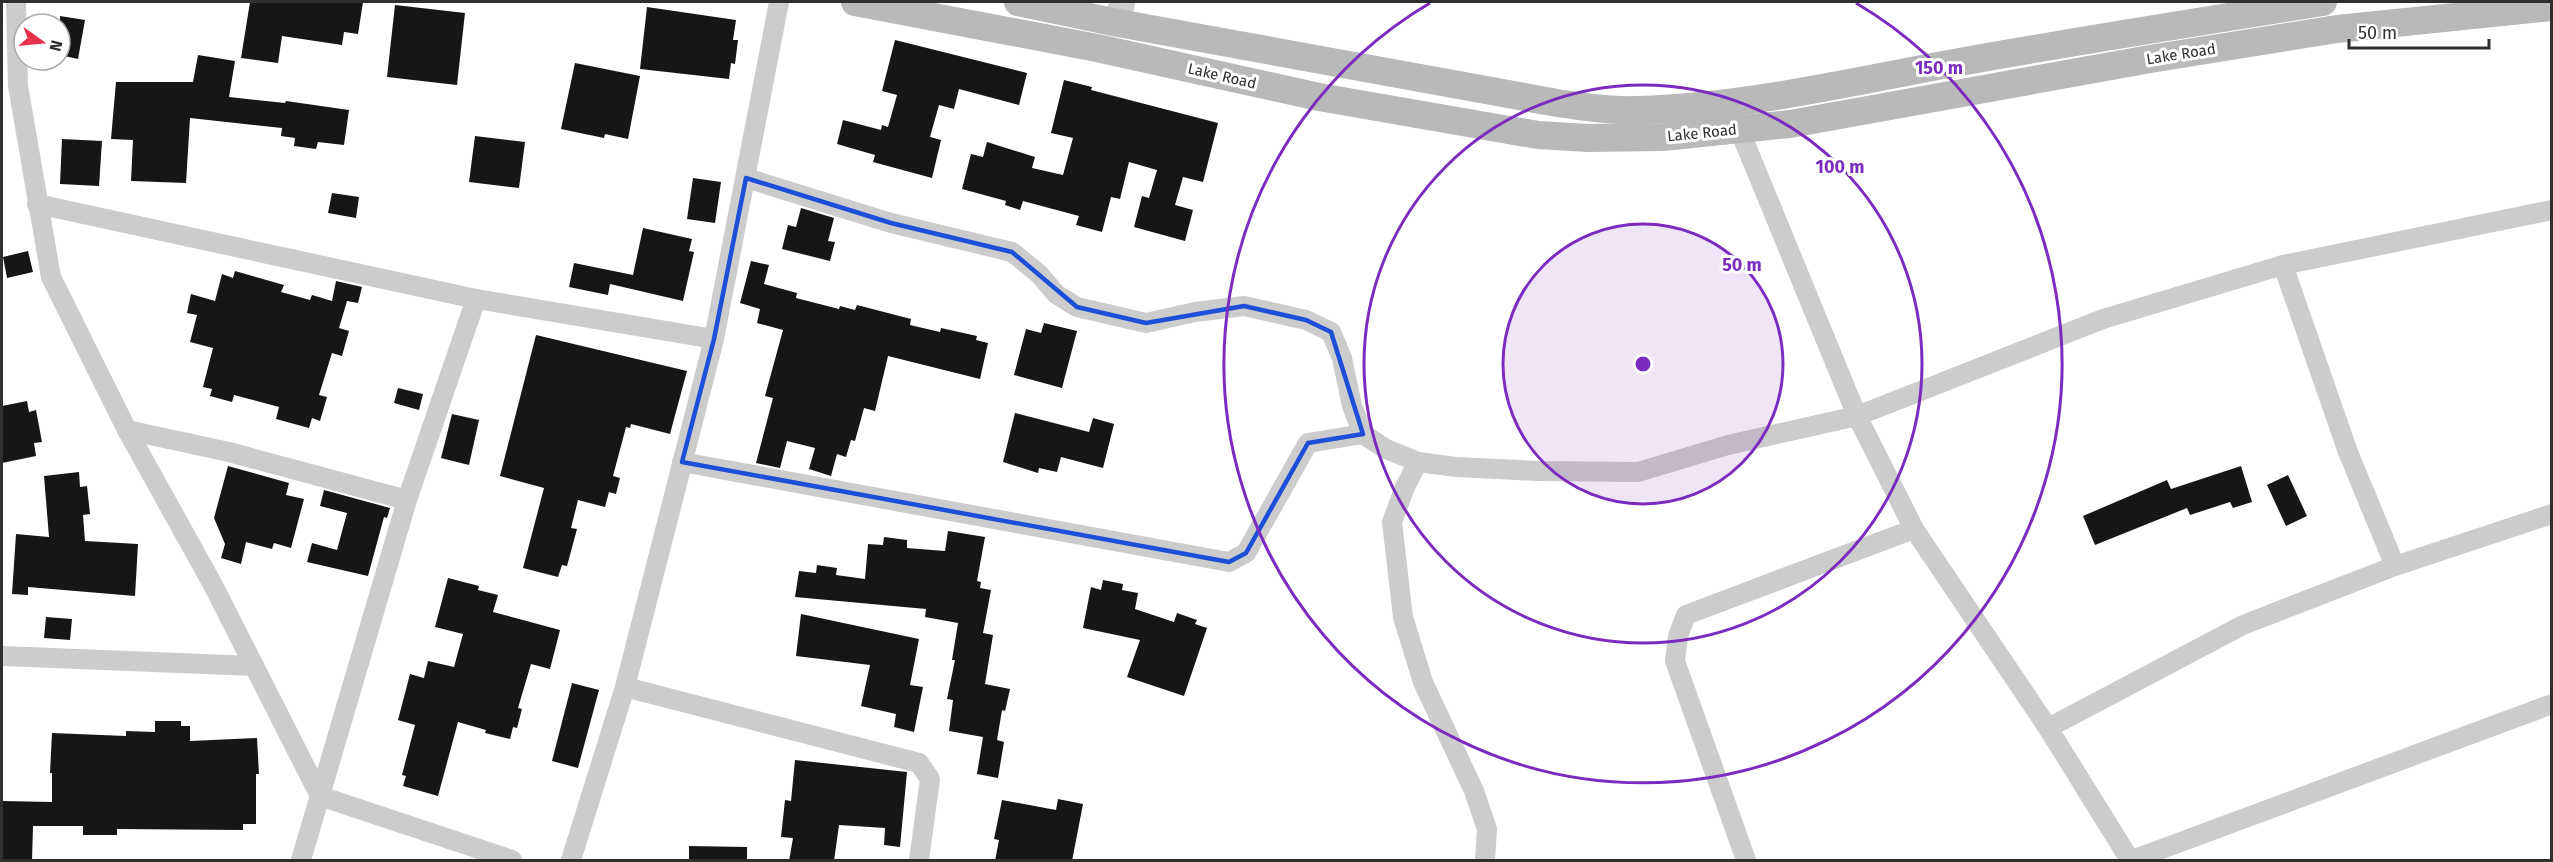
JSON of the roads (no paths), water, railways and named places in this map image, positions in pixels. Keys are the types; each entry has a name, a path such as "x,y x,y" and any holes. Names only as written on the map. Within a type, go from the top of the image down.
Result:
{"main road":[{"name":"Lake Road","path":"855,2 1097,48 1319,97 1538,135 1588,138 1663,137 1850,114 2150,59 2337,30 2552,7"},
{"name":"Lake Road","path":"1018,2 1120,12 1598,109 1637,111 1807,92 1941,66 2323,2"}],"street":[{"path":"16,2 18,86 51,277 127,430 213,585 320,796 512,861"},
{"path":"571,861 625,687 714,339 779,2"},
{"path":"1729,102 1738,129 1857,416 1914,529 2048,728 2131,861 2552,704"},
{"path":"746,178 891,223 1012,252 1039,274 1056,294 1077,307 1146,323 1195,312 1244,306 1306,321 1331,332 1342,358 1352,406 1363,434 1386,449 1418,462 1456,467 1539,471 1638,472 1728,445 1857,416 2103,319 2283,265 2552,210"},
{"path":"37,204 476,299 714,339"},
{"path":"2283,265 2348,452 2395,566"},
{"path":"301,861 407,500 476,299"},
{"path":"127,430 229,452 407,500"},
{"path":"682,462 1200,559 1228,562 1246,553 1308,443 1363,434"},
{"path":"1418,462 1405,487 1392,522 1403,617 1423,682 1477,800 1486,829 1485,861"},
{"path":"2048,728 2243,626 2395,566 2552,514"},
{"path":"1746,861 1675,661 1678,636 1686,615 1914,529"},
{"path":"2,656 254,666"},
{"path":"625,687 920,763 930,779 919,861"}]}
